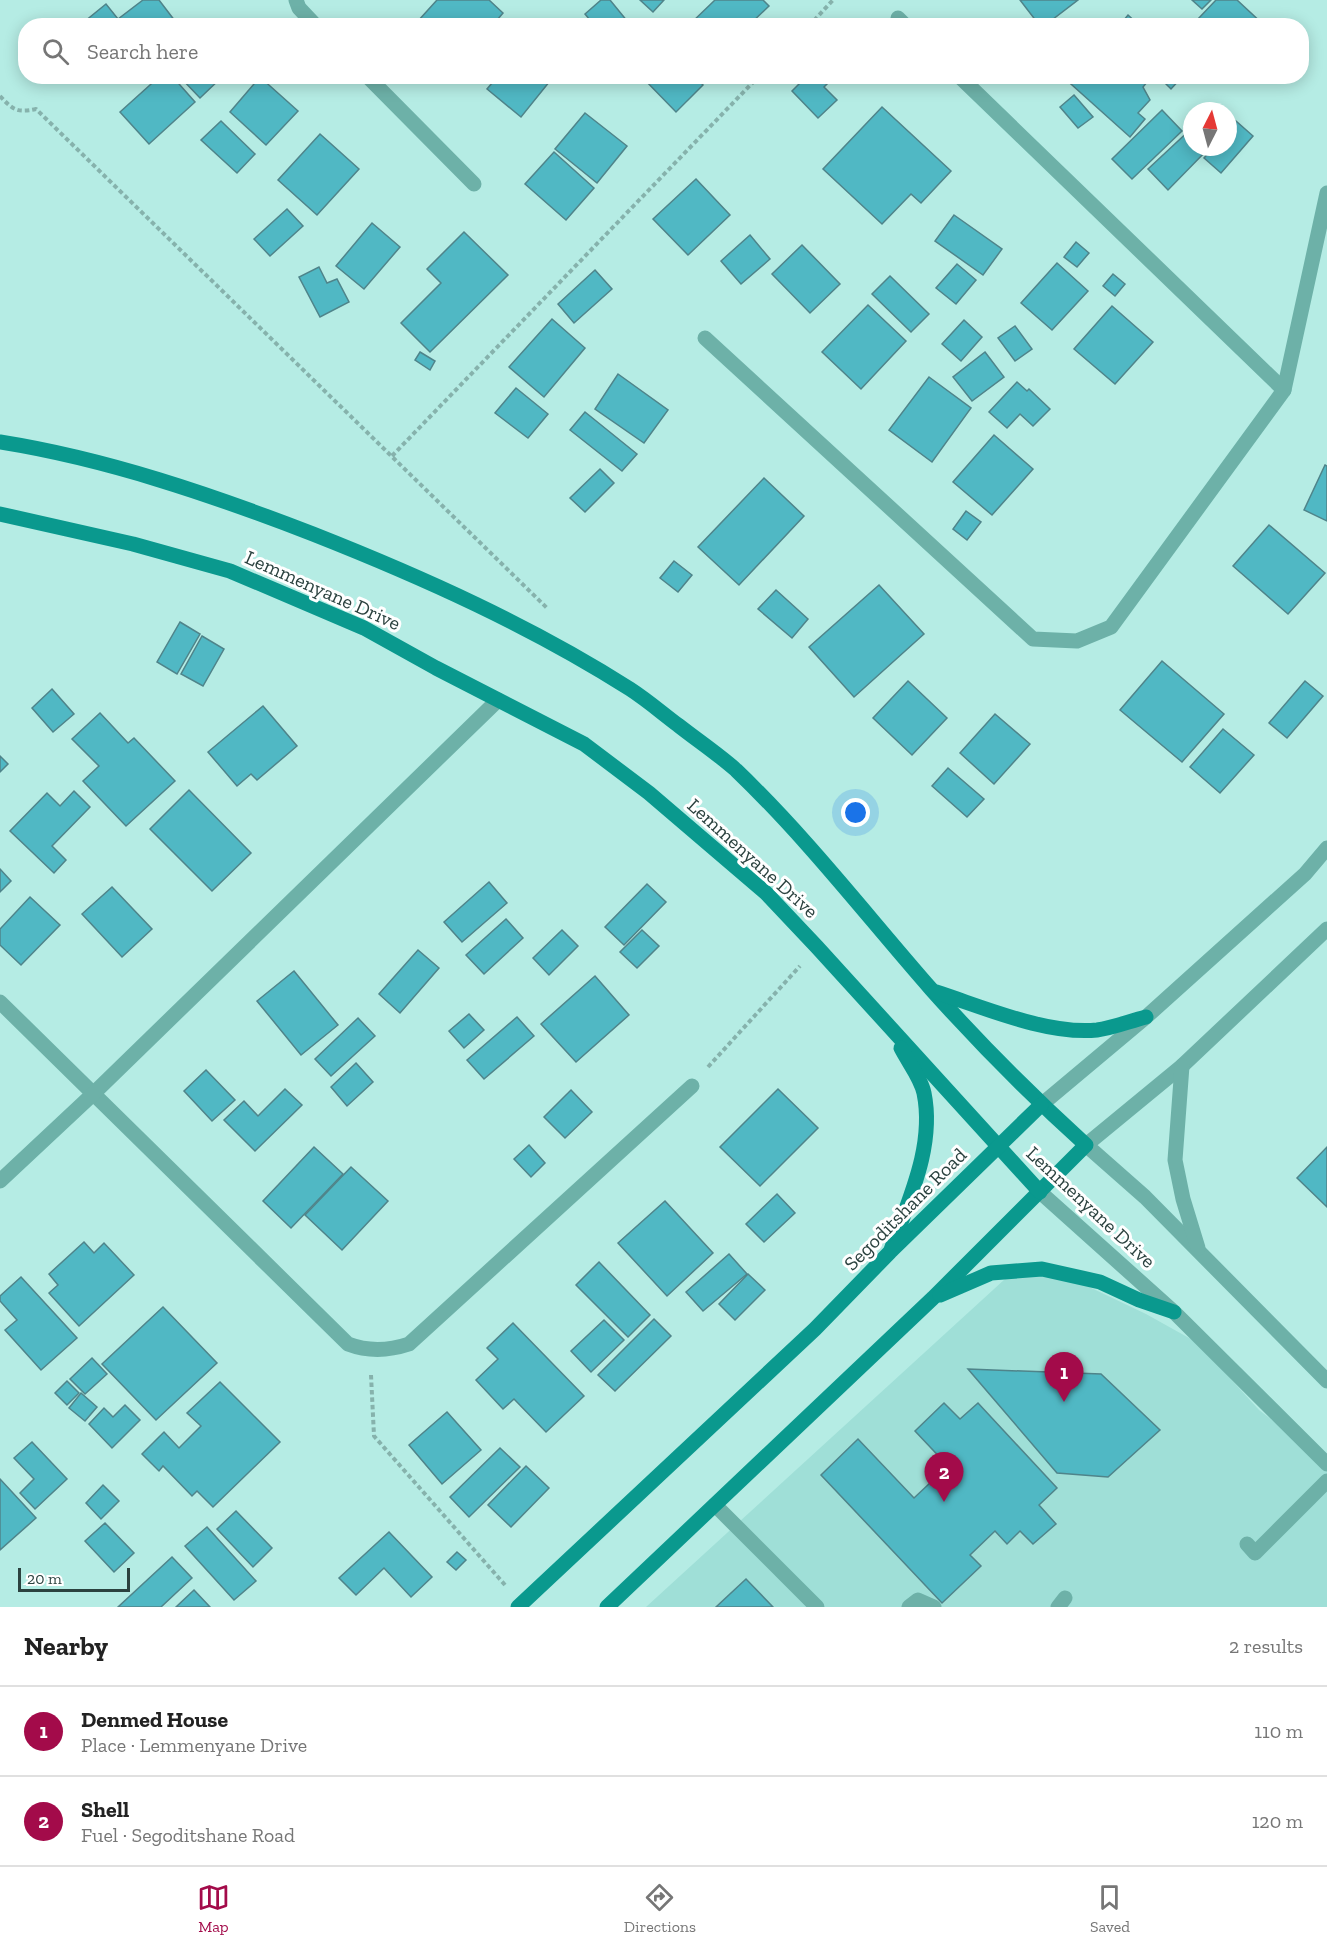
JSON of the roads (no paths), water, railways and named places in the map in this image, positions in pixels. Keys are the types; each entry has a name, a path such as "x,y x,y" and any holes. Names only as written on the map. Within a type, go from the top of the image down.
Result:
{"main road":[{"name":"Lemmenyane Drive","path":"0,442 30,447 141,475 251,510 368,556 484,609 548,641 632,690 734,768 814,852 933,991 1041,1105 1086,1145"},
{"name":"Lemmenyane Drive","path":"0,514 133,544 230,571 364,628 436,668 584,744 649,793 766,893 1040,1192"},
{"path":"933,991 1024,1021 1069,1029 1097,1030 1146,1017"},
{"path":"890,1252 918,1174 927,1127 924,1091 892,1031"},
{"name":"Segoditshane Road","path":"520,1605 815,1329 890,1252 1041,1105"},
{"path":"607,1607 933,1298 1086,1145"},
{"path":"933,1298 991,1273 1042,1269 1100,1282 1139,1300 1174,1312"}],"street":[{"path":"296,0 299,8 308,18"},
{"path":"375,84 474,184"},
{"path":"967,84 1284,390"},
{"path":"705,338 1033,639 1077,641 1111,627 1284,390 1327,193"},
{"path":"0,1181 93,1094 498,700"},
{"name":"Segoditshane Road","path":"1041,1105 1146,1017 1305,874 1327,848"},
{"path":"1086,1145 1182,1065 1327,929"},
{"path":"0,1002 348,1344 370,1350 395,1349 409,1344 692,1086"},
{"path":"1182,1065 1175,1160 1183,1199 1198,1249"},
{"name":"Lemmenyane Drive","path":"1086,1145 1198,1249 1327,1381"},
{"name":"Lemmenyane Drive","path":"1040,1192 1174,1312 1327,1464"},
{"path":"1246,1544 1255,1553 1327,1481"},
{"path":"715,1505 817,1607"},
{"path":"909,1607 918,1600 934,1607"}],"place":[{"name":"Denmed House","path":"1064,1402"},
{"name":"Shell","path":"944,1502"}]}
